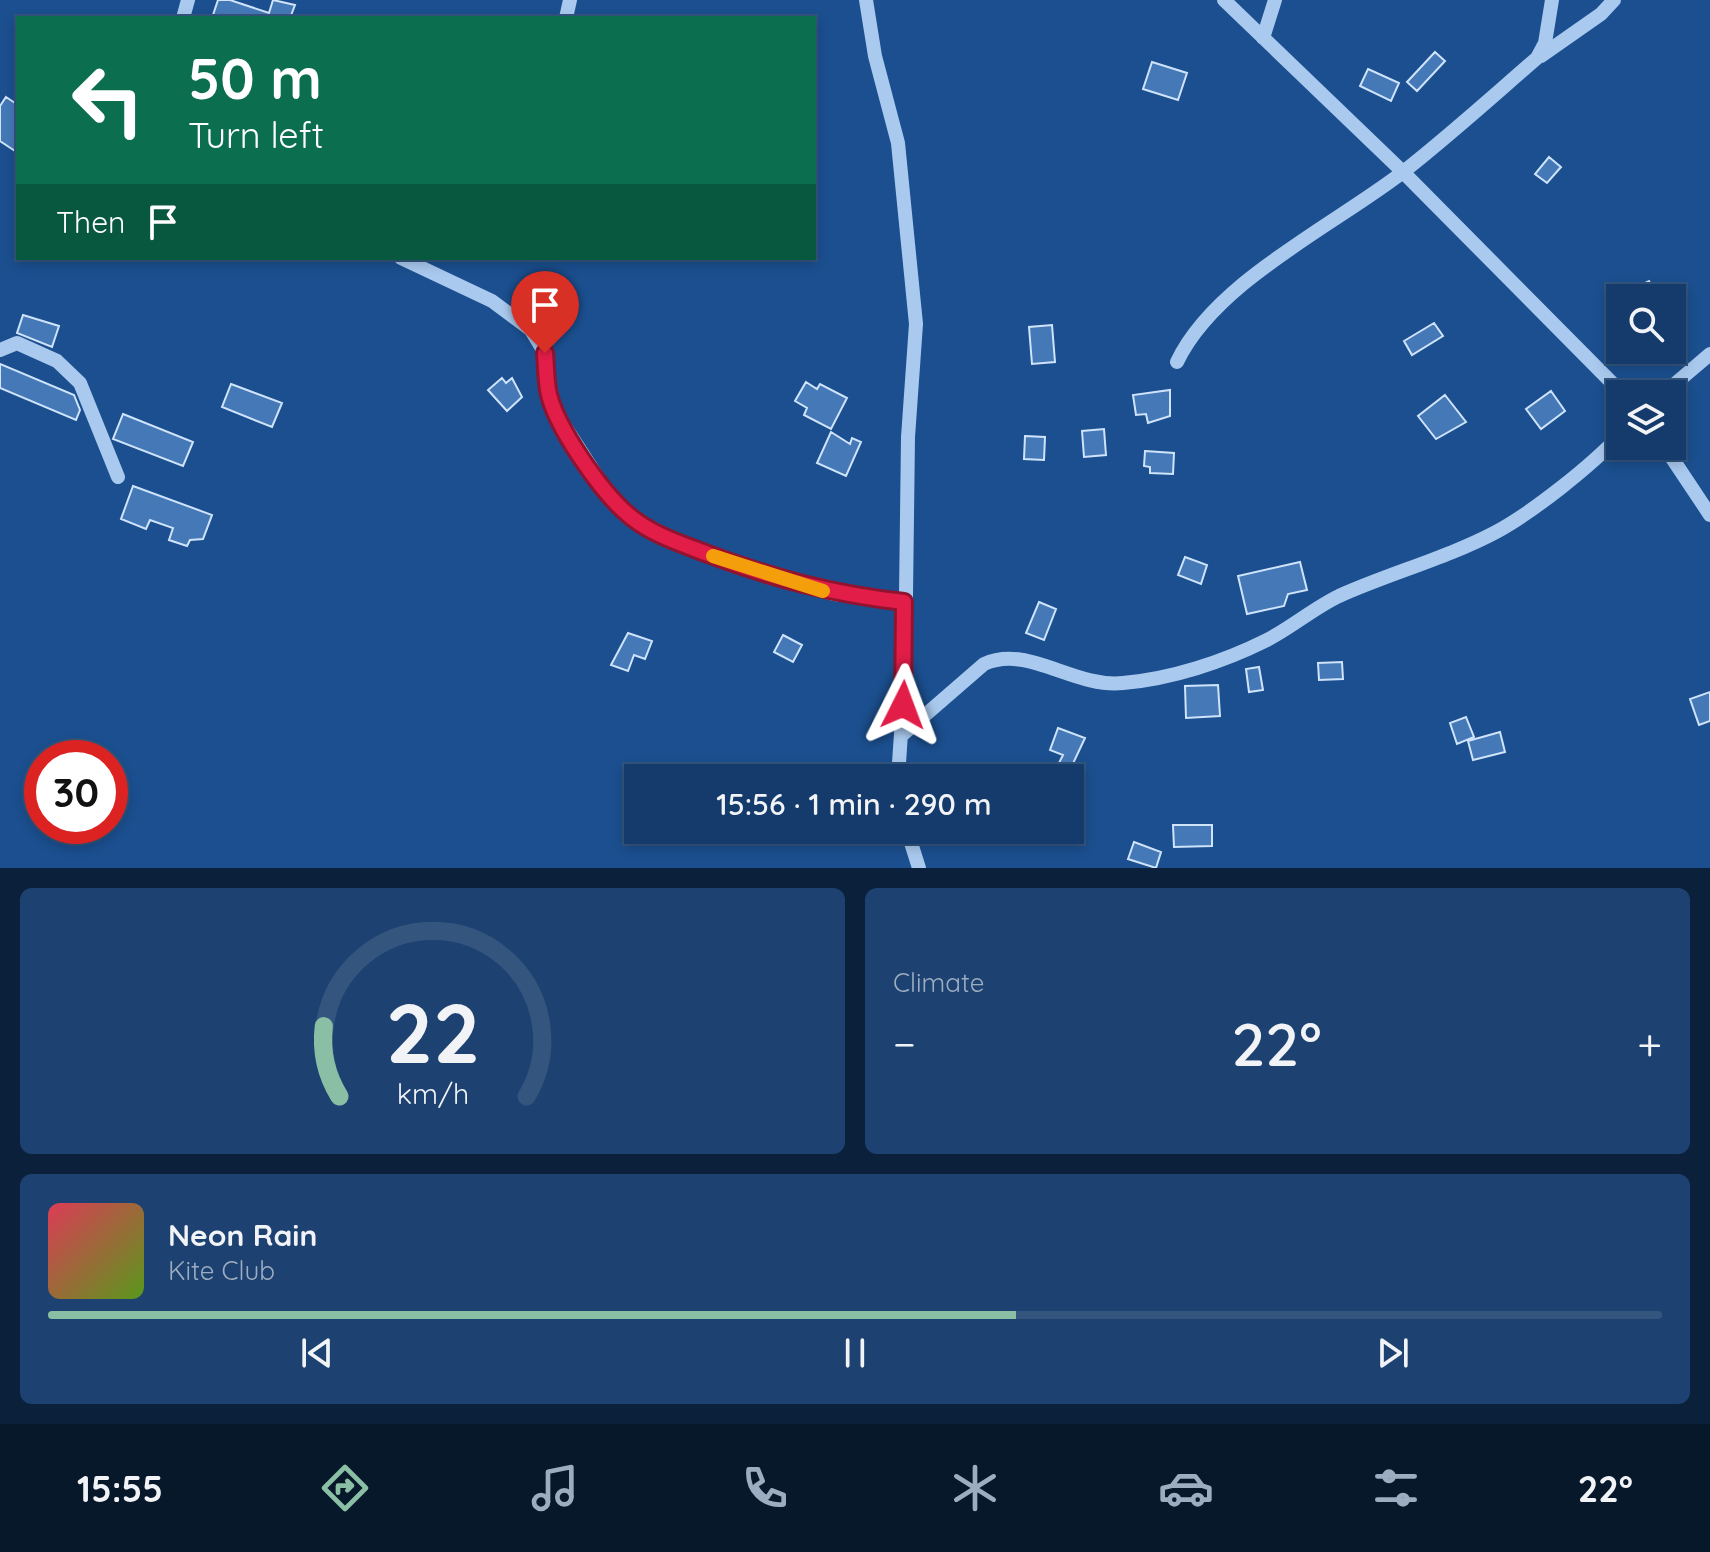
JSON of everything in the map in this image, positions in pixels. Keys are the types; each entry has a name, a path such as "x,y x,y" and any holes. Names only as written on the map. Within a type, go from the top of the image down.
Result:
{"street":[{"path":"866,0 875,56 898,143 916,324 908,437 899,764"},
{"path":"1224,0 1403,172 1609,380"},
{"path":"1263,38 1275,0"},
{"path":"1537,58 1545,43 1552,0"},
{"path":"1177,362 1189,337 1231,294 1403,172 1537,58 1601,14 1614,0"},
{"path":"405,260 492,301 531,330 545,353 548,390 555,411 604,487 629,516 673,541 768,576 834,594 904,602"},
{"path":"0,350 17,343 57,361 80,383 118,477"},
{"path":"1679,380 1710,354"},
{"path":"901,736 984,664 999,657 1012,656 1096,684 1120,684 1157,679 1199,667 1267,640 1336,598 1497,532 1568,480 1606,447"},
{"path":"1673,460 1710,515"},
{"path":"911,844 919,868"}],"building":[{"path":"218,0 230,0 269,13 273,0 295,5 291,16 213,16"},
{"path":"1435,52 1445,61 1417,91 1407,82"},
{"path":"1152,62 1187,73 1178,100 1143,89"},
{"path":"1368,69 1399,83 1391,101 1360,86"},
{"path":"6,97 16,104 16,152 0,141 0,106"},
{"path":"1549,157 1561,167 1547,183 1535,174"},
{"path":"23,315 59,326 52,347 17,333"},
{"path":"1434,323 1443,336 1412,355 1404,341"},
{"path":"1052,325 1055,362 1032,364 1029,327"},
{"path":"0,364 74,395 80,410 76,420 0,388"},
{"path":"502,378 506,383 512,378 522,397 507,411 488,390"},
{"path":"806,382 817,389 820,384 847,398 831,429 804,415 807,408 795,401"},
{"path":"231,384 282,403 272,427 222,407"},
{"path":"1170,390 1170,416 1148,423 1146,414 1136,415 1133,395"},
{"path":"1551,391 1565,411 1541,429 1526,409"},
{"path":"1445,395 1466,422 1436,439 1418,416"},
{"path":"123,414 193,442 183,466 113,439"},
{"path":"1104,429 1106,455 1084,457 1082,431"},
{"path":"831,432 850,444 852,438 861,442 846,476 817,463"},
{"path":"1025,436 1045,437 1044,460 1024,459"},
{"path":"1145,451 1174,453 1173,474 1150,473 1150,467 1144,466"},
{"path":"133,486 212,515 203,539 190,540 187,546 169,540 173,528 150,520 146,529 121,519"},
{"path":"1185,557 1207,565 1201,584 1178,575"},
{"path":"1300,562 1307,590 1288,594 1284,606 1247,614 1238,576"},
{"path":"1039,602 1056,609 1044,640 1026,633"},
{"path":"628,633 652,641 645,659 634,655 628,671 611,665"},
{"path":"783,635 802,645 793,662 774,652"},
{"path":"1342,662 1343,679 1319,680 1318,663"},
{"path":"1259,667 1263,690 1249,692 1246,669"},
{"path":"1218,685 1220,716 1186,718 1185,686"},
{"path":"1710,692 1710,721 1699,725 1690,699"},
{"path":"1466,717 1474,737 1457,744 1450,723"},
{"path":"1058,728 1085,738 1073,764 1058,764 1063,755 1050,750"},
{"path":"1500,732 1505,752 1473,760 1468,741"},
{"path":"1173,825 1212,825 1212,846 1174,847"},
{"path":"1134,842 1161,852 1156,868 1128,859"}],"slow traffic":[{"path":"713,556 823,591"}],"route":[{"path":"545,353 548,390 555,411 604,487 629,516 651,531 768,576 834,594 904,602 903,705"}]}
